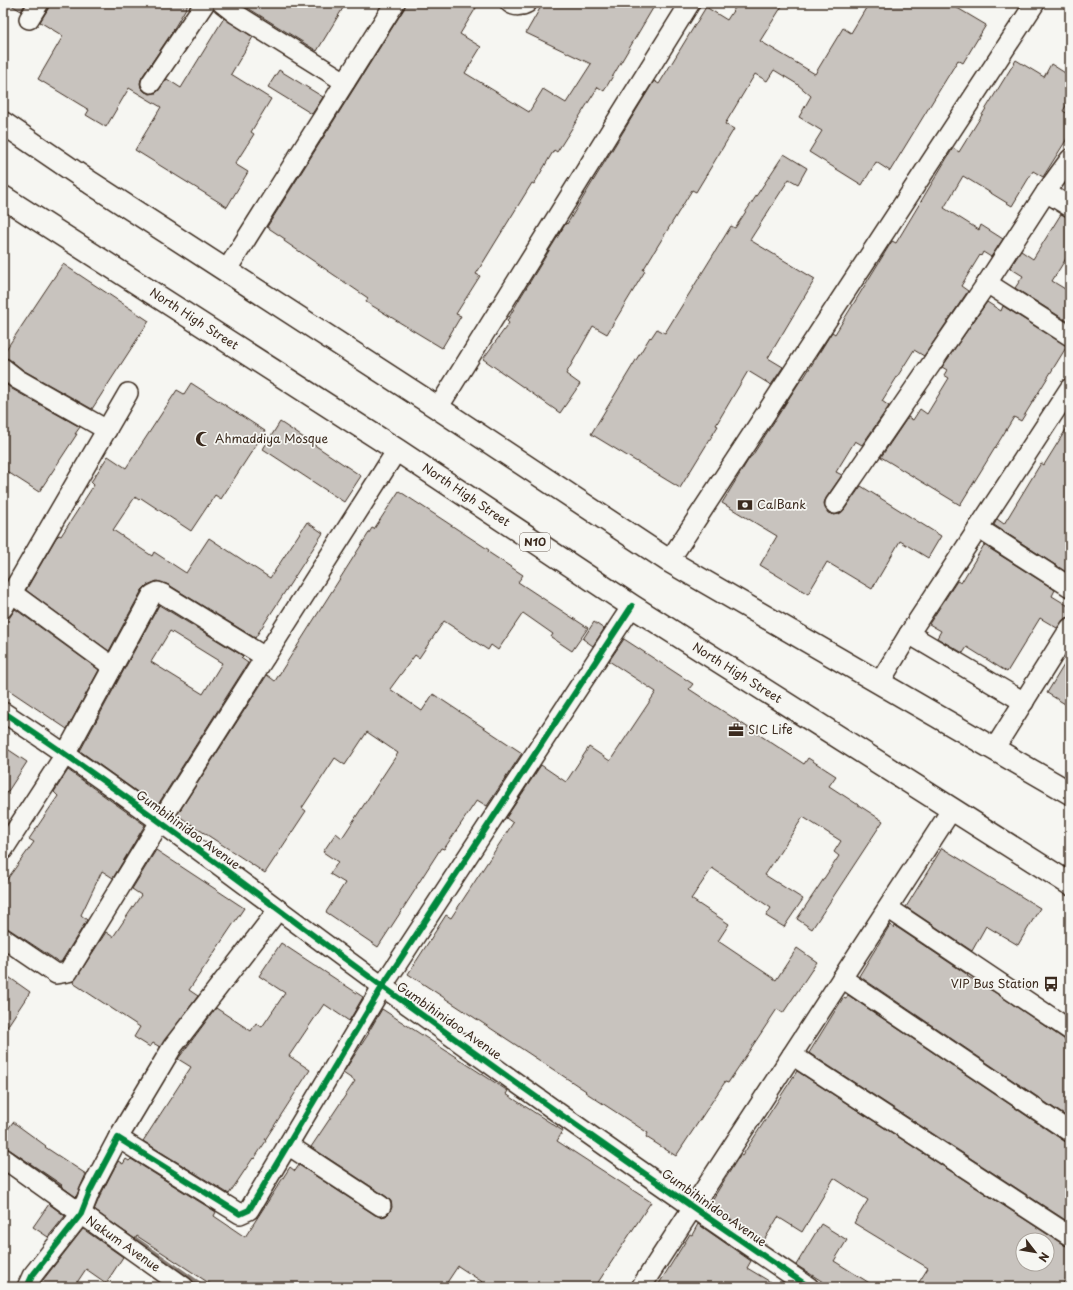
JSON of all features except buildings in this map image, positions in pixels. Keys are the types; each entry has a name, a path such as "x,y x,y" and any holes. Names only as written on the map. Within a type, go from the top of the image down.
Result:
{"highway":[{"path":"3,123 91,183 438,408 669,561 1070,793"},
{"name":"North High Street","path":"3,197 397,450 632,606 1070,884"}],"street":[{"path":"152,83 205,3"},
{"path":"222,3 236,14 345,82"},
{"path":"226,271 395,3"},
{"path":"510,3 513,5 523,6 527,3"},
{"path":"438,408 690,3"},
{"path":"669,561 1035,3"},
{"path":"834,504 987,283 1046,192 1070,159"},
{"path":"1046,192 1070,207"},
{"path":"987,283 1070,336"},
{"path":"3,368 17,378 107,430"},
{"path":"880,682 909,634 1070,388"},
{"path":"113,667 7,600 128,393"},
{"path":"3,938 56,974 68,972 160,822 397,450"},
{"path":"978,528 1070,587"},
{"path":"3,850 66,753 152,595 158,592 163,594 265,657"},
{"path":"118,1138 240,1214 249,1210 382,987 632,606"},
{"path":"994,749 1070,628"},
{"path":"909,634 1024,702"},
{"name":"Gumbihinidoo Avenue","path":"3,712 66,753 382,987 692,1208 809,1287"},
{"path":"640,1287 952,809"},
{"path":"888,908 1070,1030"},
{"path":"27,1287 32,1276 82,1214 93,1186 118,1138 173,1046 278,910"},
{"path":"842,978 1070,1132"},
{"path":"792,1055 1070,1236"},
{"path":"288,1145 381,1206"},
{"name":"Nakum Avenue","path":"3,1158 184,1287"}],"waterway":[{"path":"3,1147 74,1198"},
{"path":"106,1220 202,1287"}],"cycle path":[{"path":"27,1287 32,1276 81,1214 90,1191 118,1138 240,1214 249,1210 382,987 632,606"},
{"path":"3,712 147,812 382,986 541,1100 809,1287"}],"place":[{"name":"Ahmaddiya Mosque","path":"203,439"},
{"name":"CalBank","path":"745,505"},
{"name":"SIC Life","path":"736,730"},
{"name":"VIP Bus Station","path":"1051,984"}]}
